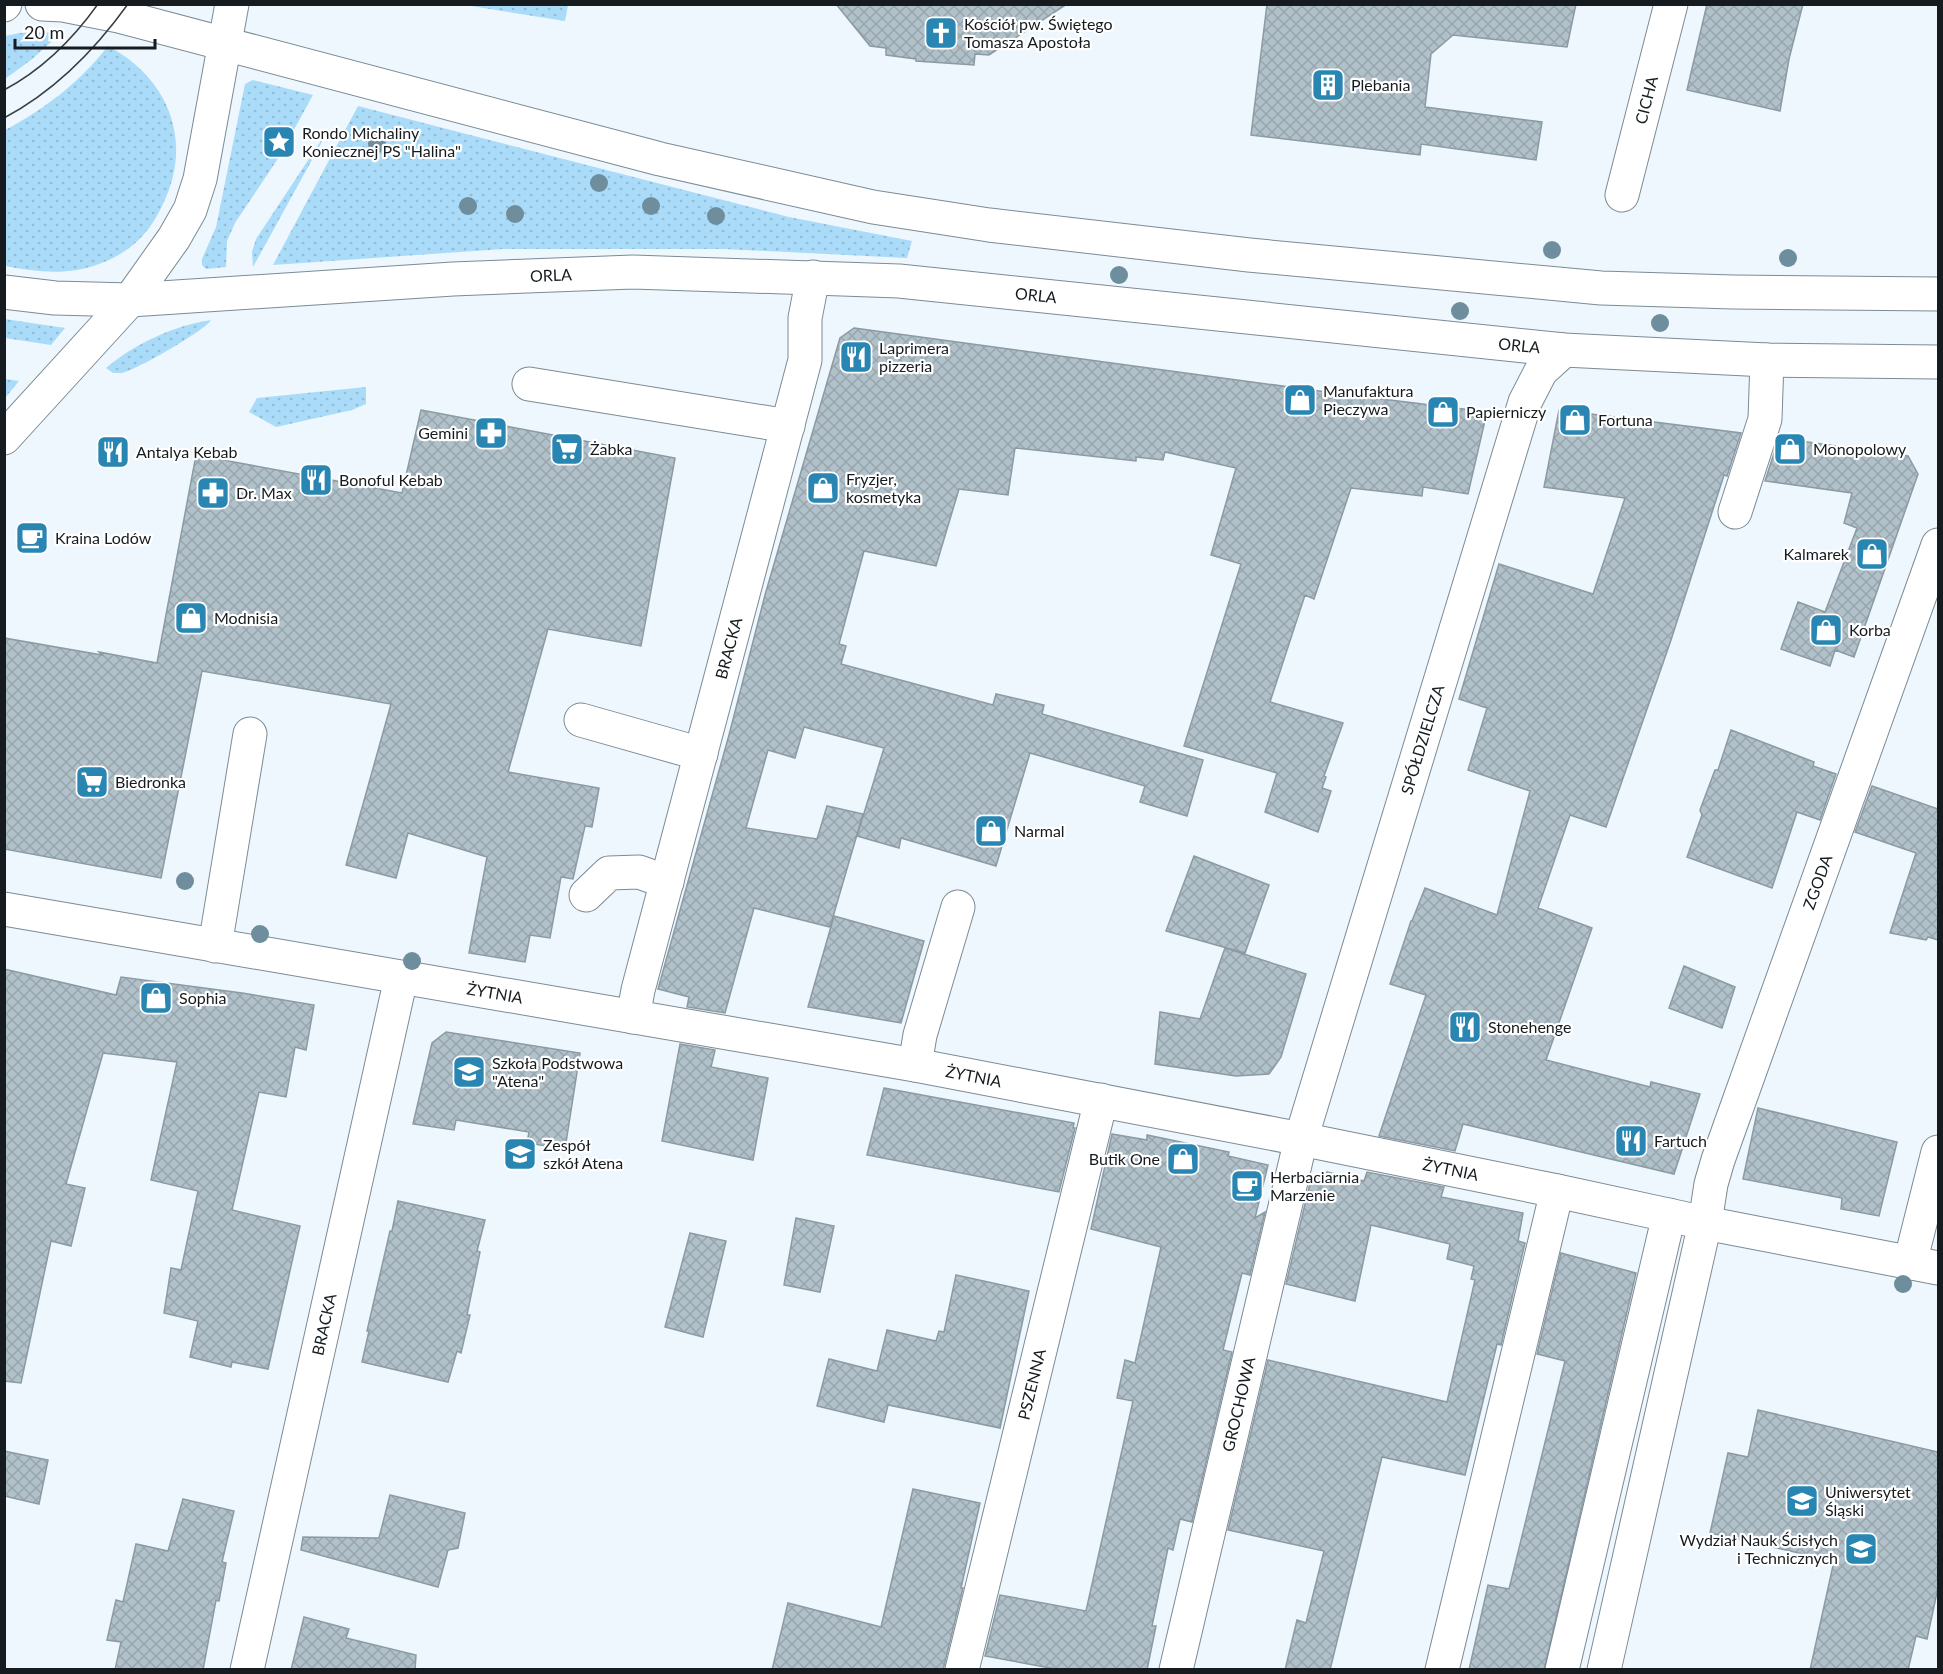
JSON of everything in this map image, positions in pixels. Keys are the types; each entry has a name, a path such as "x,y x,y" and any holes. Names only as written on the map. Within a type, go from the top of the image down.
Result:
{"street":[{"path":"42,4 102,12 660,159 873,207 989,225 1249,255 1601,288 1938,294"},
{"path":"4,438 130,300 174,238 190,210 200,178 232,4"},
{"name":"CICHA","path":"1622,195 1671,4"},
{"name":"ORLA","path":"4,292 55,298 130,300 453,279 633,272 813,277 899,281 1564,350 1767,360 1938,362"},
{"name":"BRACKA","path":"633,1017 638,990 805,360 805,318 813,277"},
{"name":"SPÓŁDZIELCZA","path":"1301,1139 1525,402 1541,371 1564,350"},
{"path":"1736,512 1765,419 1767,360"},
{"path":"529,384 788,426"},
{"name":"ZGODA","path":"1604,1670 1718,1160 1938,545"},
{"path":"581,720 700,754"},
{"path":"215,946 250,734"},
{"path":"586,895 609,873 639,872 667,882"},
{"path":"915,1065 923,1024 958,907"},
{"name":"ŻYTNIA","path":"4,909 915,1065 1301,1139 1557,1191 1705,1224 1924,1266"},
{"name":"BRACKA","path":"247,1670 401,978"},
{"name":"PSZENNA","path":"963,1670 1101,1100"},
{"name":"GROCHOWA","path":"1176,1670 1301,1139"},
{"path":"1924,1266 1938,1152"},
{"path":"1442,1670 1557,1191"},
{"path":"1562,1670 1669,1215"}],"shaded area":[{"path":"471,4 568,5 565,21 471,6"},
{"path":"45,32 60,34 5,79 5,36"},
{"path":"108,46 129,59 146,75 160,93 170,113 175,134 176,157 172,180 163,204 152,224 138,241 120,254 99,264 76,270 52,272 5,266 5,130 61,94"},
{"path":"253,80 313,95 291,135 278,129 268,146 281,154 235,223 227,241 226,267 206,269 202,265 202,259 216,227 245,84"},
{"path":"358,106 789,217 912,241 907,258 725,249 503,249 273,265"},
{"path":"330,127 253,267 252,252 256,239"},
{"path":"4,319 65,328 51,345 5,338"},
{"path":"211,320 155,358 130,370 113,373 106,368 142,343 169,331"},
{"path":"4,379 19,381 5,398"},
{"path":"366,387 366,404 352,410 276,427 249,412 257,398"}],"building":[{"name":"Kościół pw. Świętego Tomasza Apostoła","path":"836,4 1067,4 989,55 975,54 974,65 916,61 916,59 886,55 886,48 870,46"},
{"name":"Plebania","path":"1267,4 1576,4 1567,47 1453,35 1431,54 1425,107 1542,122 1536,160 1421,144 1420,155 1251,135"},
{"path":"1707,4 1803,4 1789,59 1780,111 1687,90"},
{"path":"854,328 1487,412 1468,494 1423,487 1422,496 1351,488 1314,599 1305,595 1270,702 1343,723 1324,776 1326,777 1322,788 1331,791 1318,832 1265,812 1277,773 1184,746 1241,564 1211,555 1236,468 1165,452 1163,460 1136,457 1136,461 1015,448 1008,495 959,489 936,566 864,551 839,644 846,646 841,664 993,705 996,694 1044,705 1042,714 1203,760 1187,816 1140,802 1145,786 1030,753 996,866 901,838 899,848 857,836 884,748 804,727 795,758 768,750 746,828 817,839 827,806 863,814 830,927 754,908 725,1013 687,1007 689,997 658,989 729,735 765,595 840,338"},
{"path":"421,410 675,458 641,646 548,629 508,772 599,788 592,827 585,826 573,879 561,877 550,938 530,935 525,962 469,953 487,857 408,833 396,878 346,865 391,704 202,671 161,878 4,849 4,638 157,663 196,455 402,493"},
{"path":"1559,410 1741,433 1727,476 1724,475 1671,640 1606,827 1570,815 1538,908 1592,928 1546,1060 1650,1087 1651,1082 1700,1094 1674,1174 1463,1124 1455,1151 1379,1136 1426,995 1390,984 1411,921 1425,888 1497,915 1530,791 1468,770 1487,708 1459,699 1499,564 1593,594 1625,498 1544,487"},
{"path":"1779,438 1908,456 1918,474 1854,657 1835,650 1830,666 1781,649 1798,602 1825,612 1857,528 1844,523 1852,493 1765,481"},
{"path":"1731,730 1814,762 1813,766 1836,774 1820,820 1797,812 1772,888 1687,857 1702,815 1700,810 1715,770 1718,770"},
{"path":"1872,786 1938,809 1938,940 1890,933 1916,853 1855,832"},
{"path":"1194,856 1269,885 1245,953 1166,931"},
{"path":"834,916 924,941 901,1023 808,1007"},
{"path":"1225,948 1306,974 1281,1057 1269,1074 1236,1076 1155,1064 1160,1012 1200,1019"},
{"path":"1684,966 1735,987 1722,1028 1669,1008"},
{"path":"4,969 116,995 121,977 314,1005 306,1050 295,1047 286,1097 259,1092 232,1210 300,1226 268,1369 232,1362 231,1367 190,1357 198,1321 164,1313 171,1268 181,1270 198,1191 151,1180 177,1062 103,1053 66,1184 85,1188 71,1246 51,1241 21,1383 4,1381"},
{"path":"446,1032 580,1053 565,1149 527,1143 529,1132 456,1120 454,1130 413,1124 432,1043"},
{"path":"680,1044 715,1050 711,1067 768,1078 753,1160 662,1141"},
{"path":"884,1088 1074,1123 1073,1128 1075,1128 1059,1192 867,1155"},
{"path":"1758,1108 1897,1142 1879,1216 1841,1209 1842,1198 1743,1179"},
{"path":"1112,1134 1147,1140 1147,1135 1229,1152 1228,1156 1268,1165 1255,1218 1265,1212 1250,1275 1242,1273 1223,1350 1232,1352 1192,1522 1180,1519 1173,1550 1168,1548 1152,1626 1156,1626 1147,1670 1061,1670 985,1656 1000,1595 1086,1611 1133,1401 1117,1398 1125,1360 1135,1363 1161,1247 1091,1229"},
{"path":"1327,1172 1364,1181 1367,1172 1444,1187 1441,1197 1523,1213 1518,1241 1525,1243 1501,1345 1497,1344 1465,1475 1382,1457 1330,1670 1285,1670 1297,1620 1306,1623 1324,1551 1228,1530 1268,1360 1447,1402 1475,1280 1471,1279 1474,1266 1447,1259 1450,1244 1371,1225 1355,1301 1286,1284 1310,1183"},
{"path":"398,1201 485,1220 477,1251 480,1252 467,1315 470,1315 461,1353 457,1351 448,1382 362,1362 369,1331 367,1331"},
{"path":"796,1218 834,1226 820,1292 784,1285"},
{"path":"690,1233 726,1241 703,1337 665,1327"},
{"path":"1561,1253 1636,1273 1544,1670 1469,1670 1488,1585 1509,1589 1565,1361 1537,1354"},
{"path":"956,1275 1029,1291 1000,1428 888,1405 884,1422 817,1406 829,1359 877,1371 887,1330 936,1341 939,1331 944,1332"},
{"name":"Wydział Nauk Ścisłych i Technicznych","path":"1758,1410 1938,1452 1938,1588 1927,1639 1916,1636 1908,1670 1810,1670 1834,1561 1710,1533 1728,1453 1748,1457"},
{"path":"4,1451 48,1460 39,1504 4,1496"},
{"path":"913,1489 980,1503 943,1670 772,1670 788,1603 881,1627"},
{"path":"390,1495 465,1513 458,1548 448,1550 438,1587 301,1550 303,1537 379,1538"},
{"path":"183,1499 234,1511 222,1562 226,1563 219,1601 216,1600 203,1670 115,1670 121,1642 107,1640 116,1600 123,1602 136,1544 168,1551"},
{"path":"304,1617 349,1629 346,1638 416,1655 415,1670 291,1670"}],"tram line":[{"path":"4,90 31,73 56,53 98,4"},
{"path":"4,118 40,95 73,68 128,4"}],"place":[{"name":"Kościół pw. Świętego Tomasza Apostoła","path":"941,33"},
{"name":"Plebania","path":"1328,85"},
{"name":"Rondo Michaliny Koniecznej PS \"Halina\"","path":"279,142"},
{"name":"Laprimera pizzeria","path":"856,357"},
{"name":"Manufaktura Pieczywa","path":"1300,400"},
{"name":"Papierniczy","path":"1443,412"},
{"name":"Fortuna","path":"1575,420"},
{"name":"Gemini","path":"491,433"},
{"name":"Żabka","path":"567,449"},
{"name":"Monopolowy","path":"1790,449"},
{"name":"Antalya Kebab","path":"113,452"},
{"name":"Bonoful Kebab","path":"316,480"},
{"name":"Fryzjer, kosmetyka","path":"823,488"},
{"name":"Dr. Max","path":"213,493"},
{"name":"Kraina Lodów","path":"32,538"},
{"name":"Kalmarek","path":"1872,554"},
{"name":"Modnisia","path":"191,618"},
{"name":"Korba","path":"1826,630"},
{"name":"Biedronka","path":"92,782"},
{"name":"Narmal","path":"991,831"},
{"name":"Sophia","path":"156,998"},
{"name":"Stonehenge","path":"1465,1027"},
{"name":"Szkoła Podstwowa \"Atena\"","path":"469,1072"},
{"name":"Fartuch","path":"1631,1141"},
{"name":"Zespół szkół Atena","path":"520,1154"},
{"name":"Butik One","path":"1183,1159"},
{"name":"Herbaciarnia Marzenie","path":"1247,1186"},
{"name":"Uniwersytet Śląski","path":"1802,1501"},
{"name":"Wydział Nauk Ścisłych i Technicznych","path":"1861,1549"}]}
